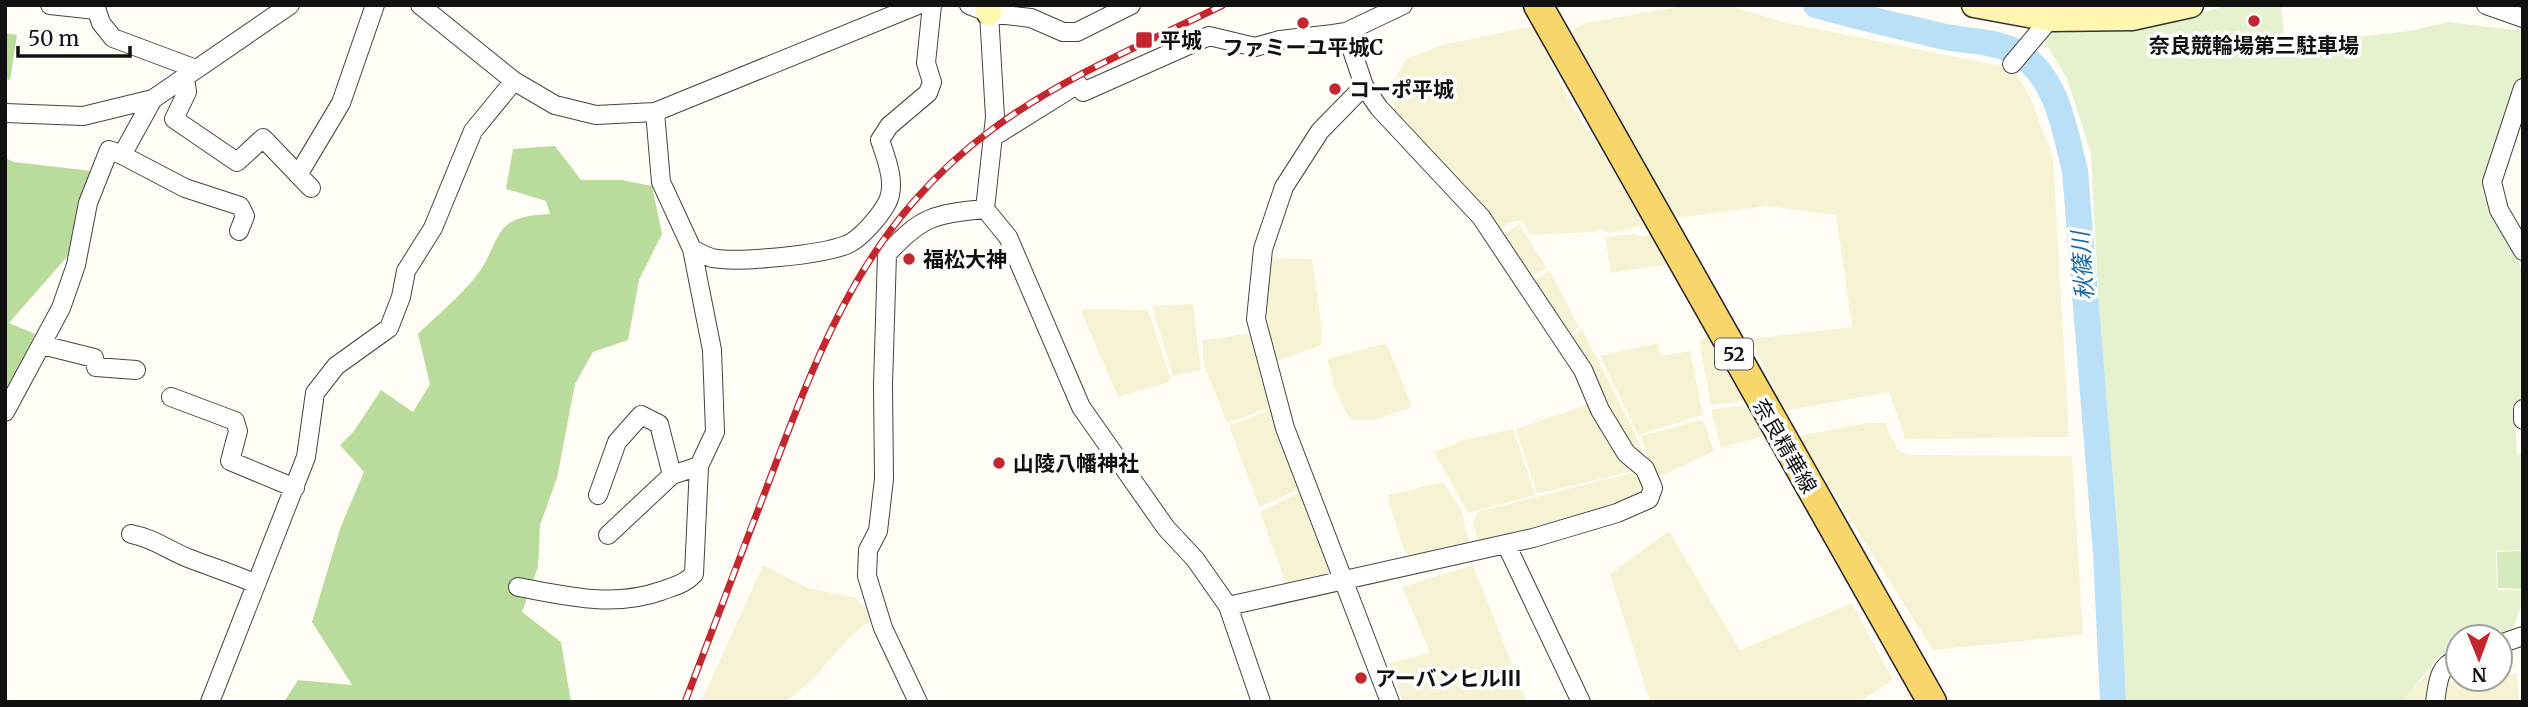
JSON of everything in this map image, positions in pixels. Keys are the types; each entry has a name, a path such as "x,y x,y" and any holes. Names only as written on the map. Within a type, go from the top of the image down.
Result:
{"main road":[{"name":"奈良精華線","path":"1538,5 1932,702"}],"street":[{"path":"50,5 96,8 101,23 113,38 191,73"},
{"path":"191,73 187,92 174,119 237,162 263,138 305,182 341,103 375,5"},
{"path":"420,5 514,81 555,105 596,115 655,112 918,5"},
{"path":"692,249 712,258 789,255 848,245 863,232 887,203 891,189 880,140 889,127 928,93 932,82 926,63 932,5"},
{"path":"1132,5 1077,32 1063,32 1031,18 982,8 995,117 985,209 1008,237 1080,407 1166,528 1195,559 1228,606 1261,702"},
{"path":"993,137 1077,84 1083,92 1209,36 1255,47 1280,40 1346,32 1403,5"},
{"path":"1974,5 2050,19 2093,12 2132,18 2191,5"},
{"path":"2486,5 2523,18"},
{"path":"5,113 83,116 153,99 285,6"},
{"path":"2012,64 2050,19"},
{"path":"1228,606 1506,544 1617,513 1649,499 1653,488 1645,469 1626,453 1606,421 1583,370 1481,217 1379,108 1364,86 1346,32"},
{"path":"210,702 306,457 315,393 336,366 389,328 401,297 406,271 433,228 473,131 514,81"},
{"path":"1364,86 1320,131 1284,187 1263,248 1256,320 1284,428 1390,702"},
{"path":"2523,88 2492,182 2499,210 2523,251"},
{"path":"122,155 153,99"},
{"path":"518,587 590,601 638,599 686,582 694,574 699,466 715,432 712,350 692,249 661,182 655,112"},
{"path":"5,412 43,345 76,265 88,203 108,150 176,184 240,206 245,216 239,231"},
{"path":"918,702 883,628 867,576 868,550 878,531 884,480 883,385 887,254 922,220 954,211 985,209"},
{"path":"43,345 94,358 96,367 136,370"},
{"path":"171,397 235,421 239,431 230,461 295,488"},
{"path":"2523,409 2523,421"},
{"path":"598,495 605,467 617,442 641,415 659,424 672,475"},
{"path":"608,535 672,475 699,466"},
{"path":"131,534 149,537 189,558 206,562 256,584"},
{"path":"1506,544 1581,702"},
{"path":"2435,702 2440,674 2444,669"}],"shaded area":[{"path":"1689,5 1727,5 1788,23 2010,68 2018,76 2031,99 2053,158 2069,437 1905,439 1889,392 1784,411 1750,339 1852,327 1836,215 1767,206 1676,218 1571,32 1584,23"},
{"path":"1534,26 1571,105 1648,224 1610,233 1599,229 1593,232 1530,235 1523,221 1516,221 1507,224 1497,235 1394,111 1393,82 1406,59 1442,45"},
{"path":"1519,224 1547,268 1530,277 1500,237"},
{"path":"1653,232 1669,264 1611,273 1605,237 1636,234 1643,237"},
{"path":"1269,258 1312,259 1322,330 1321,345 1275,362 1265,303"},
{"path":"1550,271 1579,327 1570,334 1531,281"},
{"path":"1193,304 1201,370 1173,376 1152,306"},
{"path":"1080,309 1148,310 1170,377 1169,382 1118,397"},
{"path":"1582,329 1634,431 1646,462 1631,450 1568,339"},
{"path":"1254,333 1273,407 1227,423 1204,365 1202,340"},
{"path":"1712,333 1750,400 1711,405 1699,340"},
{"path":"1657,343 1661,356 1690,351 1703,415 1638,435 1600,356"},
{"path":"1383,344 1388,346 1412,407 1374,420 1350,420 1335,389 1327,359"},
{"path":"1592,403 1638,470 1537,494 1516,429"},
{"path":"1750,405 1770,434 1721,448 1711,409"},
{"path":"1274,410 1302,488 1259,507 1229,426"},
{"path":"1700,420 1704,422 1714,451 1655,479 1641,436"},
{"path":"1868,423 1885,423 1898,450 1910,455 2072,456 2083,635 1933,650 1798,436"},
{"path":"1513,429 1535,495 1468,513 1434,452 1464,440"},
{"path":"1639,471 1645,491 1637,501 1479,545 1473,523 1477,512"},
{"path":"1443,482 1461,509 1470,547 1413,563 1404,550 1388,500 1389,495"},
{"path":"1300,492 1304,493 1334,577 1287,586 1260,512"},
{"path":"1669,531 1740,650 1852,603 1893,680 1859,702 1650,702 1610,574"},
{"path":"763,565 808,588 857,598 873,618 848,639 816,676 786,702 701,702"},
{"path":"1473,565 1527,702 1403,702 1389,663 1430,653 1402,587"},
{"path":"2434,668 2428,702 2398,702"},
{"path":"2514,673 2517,673 2519,702 2442,702 2444,689 2444,693 2514,693"}],"green space":[{"path":"2232,5 2281,5 2285,45 2410,31 2448,22 2523,31 2523,72 2486,182 2523,273 2523,397 2515,415 2517,454 2523,455 2523,550 2496,551 2497,590 2523,590 2523,601 2514,626 2514,623 2444,623 2444,654 2401,702 2119,702 2091,154 2067,78 2043,39 2050,25 2143,26"},
{"path":"5,33 17,35 10,80 5,79"},
{"path":"555,146 581,180 622,180 652,186 662,234 639,280 628,340 593,352 575,384 557,478 540,525 538,567 522,612 561,642 571,702 284,702 298,680 352,685 312,622 341,526 364,472 340,445 354,431 381,390 413,412 430,384 418,334 473,280 506,226 515,220 550,214 546,201 506,189 513,149"},
{"path":"5,158 14,162 92,171 88,233 9,323 35,334 5,395"},
{"path":"2523,551 2523,589 2498,588 2497,552"}],"waterway":[{"name":"秋篠川","path":"1816,5 2011,50 2022,55 2041,74 2055,99 2075,171 2106,553 2113,702"}],"railway":[{"path":"685,702 808,381 829,333 880,244 912,203 950,164 994,128 1076,77 1223,5"}],"place":[{"name":"奈良競輪場第三駐車場","path":"2254,21"},
{"name":"ファミーユ平城C","path":"1303,23"},
{"name":"平城","path":"1144,40"},
{"name":"コーポ平城","path":"1335,89"},
{"name":"福松大神","path":"909,259"},
{"name":"山陵八幡神社","path":"999,463"},
{"name":"アーバンヒルⅢ","path":"1361,678"}]}
